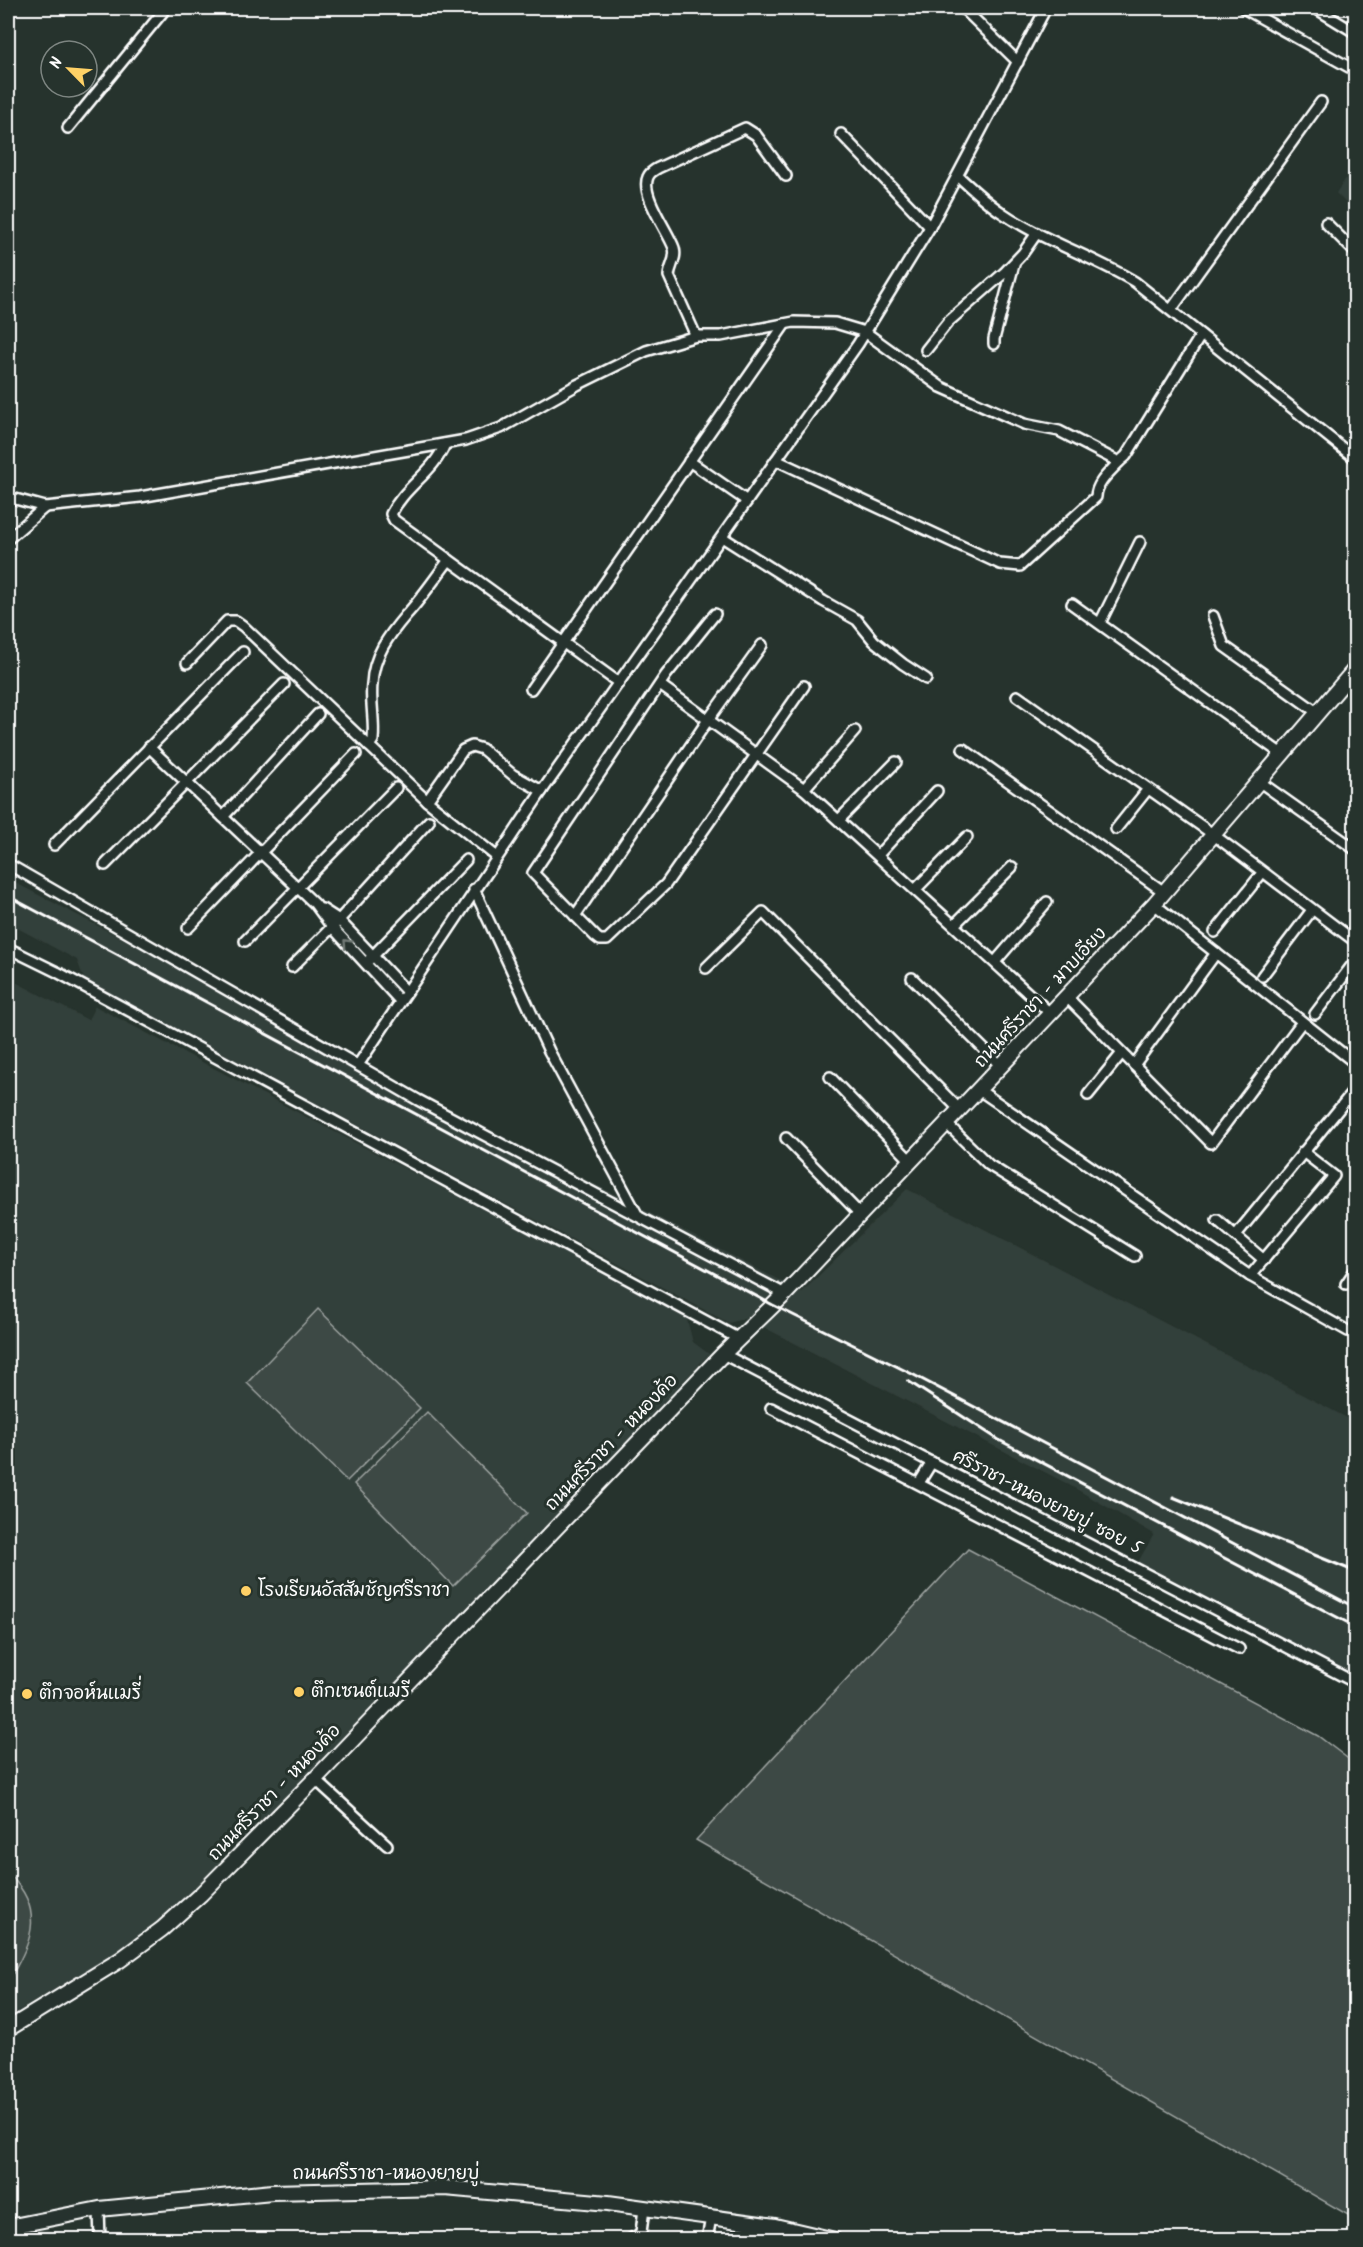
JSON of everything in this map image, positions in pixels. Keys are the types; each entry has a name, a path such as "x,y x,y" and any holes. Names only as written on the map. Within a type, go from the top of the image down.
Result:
{"main road":[{"name":"ถนนศรีราชา - มาบเอียง","path":"739,1339 861,1215 1154,904 1356,668"},
{"name":"ถนนศรีราชา - หนองค้อ","path":"8,2028 120,1960 162,1929 201,1894 315,1779 739,1339"},
{"name":"ถนนศรีราชา-หนองยายบู่","path":"12,2226 99,2209 272,2192 445,2188 644,2208 711,2217 774,2233 835,2239"}],"street":[{"path":"68,128 166,8"},
{"path":"963,8 1018,62"},
{"path":"358,1065 474,889 865,332 958,177 1046,8"},
{"path":"1243,8 1356,71"},
{"path":"1315,8 1356,33"},
{"path":"1171,310 1321,102"},
{"path":"696,336 669,276 675,259 674,249 651,200 646,187 647,179 658,168 745,128 756,135 786,177"},
{"path":"841,134 930,227"},
{"path":"958,177 1002,213 1037,233 1113,268 1135,282 1356,459"},
{"path":"1326,223 1356,253"},
{"path":"926,350 948,322 1014,262 1037,233"},
{"path":"994,344 1014,262"},
{"path":"8,497 45,507 140,497 466,440 501,428 578,385 646,351 696,336 721,336 785,324 835,323 865,332 941,387 1024,424 1059,431 1119,462"},
{"path":"531,689 785,324"},
{"path":"776,460 1000,564 1020,566 1096,497 1099,484 1126,456 1201,335"},
{"path":"445,444 433,465 417,480 391,514 394,520 620,683"},
{"path":"689,461 747,501"},
{"path":"8,539 45,507"},
{"path":"722,537 857,620 874,641 903,664 926,678"},
{"path":"1100,623 1140,542"},
{"path":"369,746 374,740 372,683 377,660 395,626 449,560"},
{"path":"1072,604 1283,755"},
{"path":"715,614 660,685 533,873 596,937 600,940 607,940 666,884 804,686"},
{"path":"1213,616 1224,646 1318,713"},
{"path":"187,663 227,621 236,621 427,801 497,858"},
{"path":"575,916 708,720 762,645"},
{"path":"54,845 243,652"},
{"path":"105,865 284,684"},
{"path":"660,685 804,789 1051,1014"},
{"path":"1017,696 1214,835 1356,942"},
{"path":"223,817 318,714"},
{"path":"804,789 855,731"},
{"path":"427,801 463,750 472,746 482,749 513,775 542,791"},
{"path":"149,747 335,923 369,960 400,1001"},
{"path":"963,749 1164,892"},
{"path":"188,927 356,754"},
{"path":"839,820 896,762"},
{"path":"1260,782 1356,850"},
{"path":"245,941 396,788"},
{"path":"1116,829 1148,789"},
{"path":"878,855 937,791"},
{"path":"292,967 429,821"},
{"path":"916,890 967,837"},
{"path":"369,960 466,860"},
{"path":"8,864 418,1100 785,1294"},
{"path":"954,925 1012,867"},
{"path":"1215,932 1262,873"},
{"path":"474,889 549,1051 638,1216"},
{"path":"994,962 1047,902"},
{"path":"1154,904 1356,1064"},
{"path":"1262,976 1312,910"},
{"path":"706,968 763,912 960,1110"},
{"path":"8,948 392,1150 739,1339"},
{"path":"1134,1065 1216,953"},
{"path":"369,960 406,992"},
{"path":"1316,1014 1356,960"},
{"path":"912,978 1001,1066"},
{"path":"1066,997 1211,1143 1302,1022"},
{"path":"1088,1095 1122,1053"},
{"path":"830,1077 911,1161"},
{"path":"1236,1235 1356,1088"},
{"path":"979,1090 1250,1276 1348,1331"},
{"path":"947,1124 989,1165 1135,1256"},
{"path":"786,1138 861,1215"},
{"path":"1250,1276 1334,1176 1304,1152"},
{"path":"1217,1220 1264,1260"},
{"path":"1346,1284 1356,1269"},
{"name":"ศรีราชา-หนองยายบู่ ซอย 5","path":"723,1354 1356,1683"},
{"path":"771,1408 1239,1649"},
{"path":"919,1483 932,1462"},
{"path":"315,1779 387,1845"},
{"path":"629,2240 640,2237 644,2208"},
{"path":"99,2209 100,2240"},
{"path":"707,2240 711,2217"},
{"path":"12,2226 17,2240"}],"shaded area":[{"path":"1355,165 1356,212 1336,193"},
{"path":"8,879 802,1292 907,1189 1355,1422 1355,1677 1138,1562 1154,1534 1064,1482 746,1318 729,1323 84,979 77,960 8,923"},
{"name":"โรงเรียนอัสสัมชัญศรีราชา","path":"8,978 88,1020 95,1006 686,1316 693,1342 709,1354 260,1827 203,1884 136,1941 8,2017"},
{"path":"318,1309 420,1408 347,1481 247,1383"},
{"path":"427,1412 527,1513 453,1586 354,1484"},
{"path":"968,1549 1318,1736 1355,1764 1355,2219 696,1840"},
{"path":"8,1873 27,1899 31,1912 31,1924 26,1947 8,1982"}],"railway":[{"path":"8,896 773,1305 912,1374 1356,1608"},
{"path":"908,1381 999,1440 1356,1627"},
{"path":"1173,1497 1356,1572"}],"place":[{"name":"โรงเรียนอัสสัมชัญศรีราชา","path":"246,1591"},
{"name":"ตึกเซนต์แมรี","path":"299,1692"},
{"name":"ตึกจอห์นแมรี่","path":"27,1694"}]}
